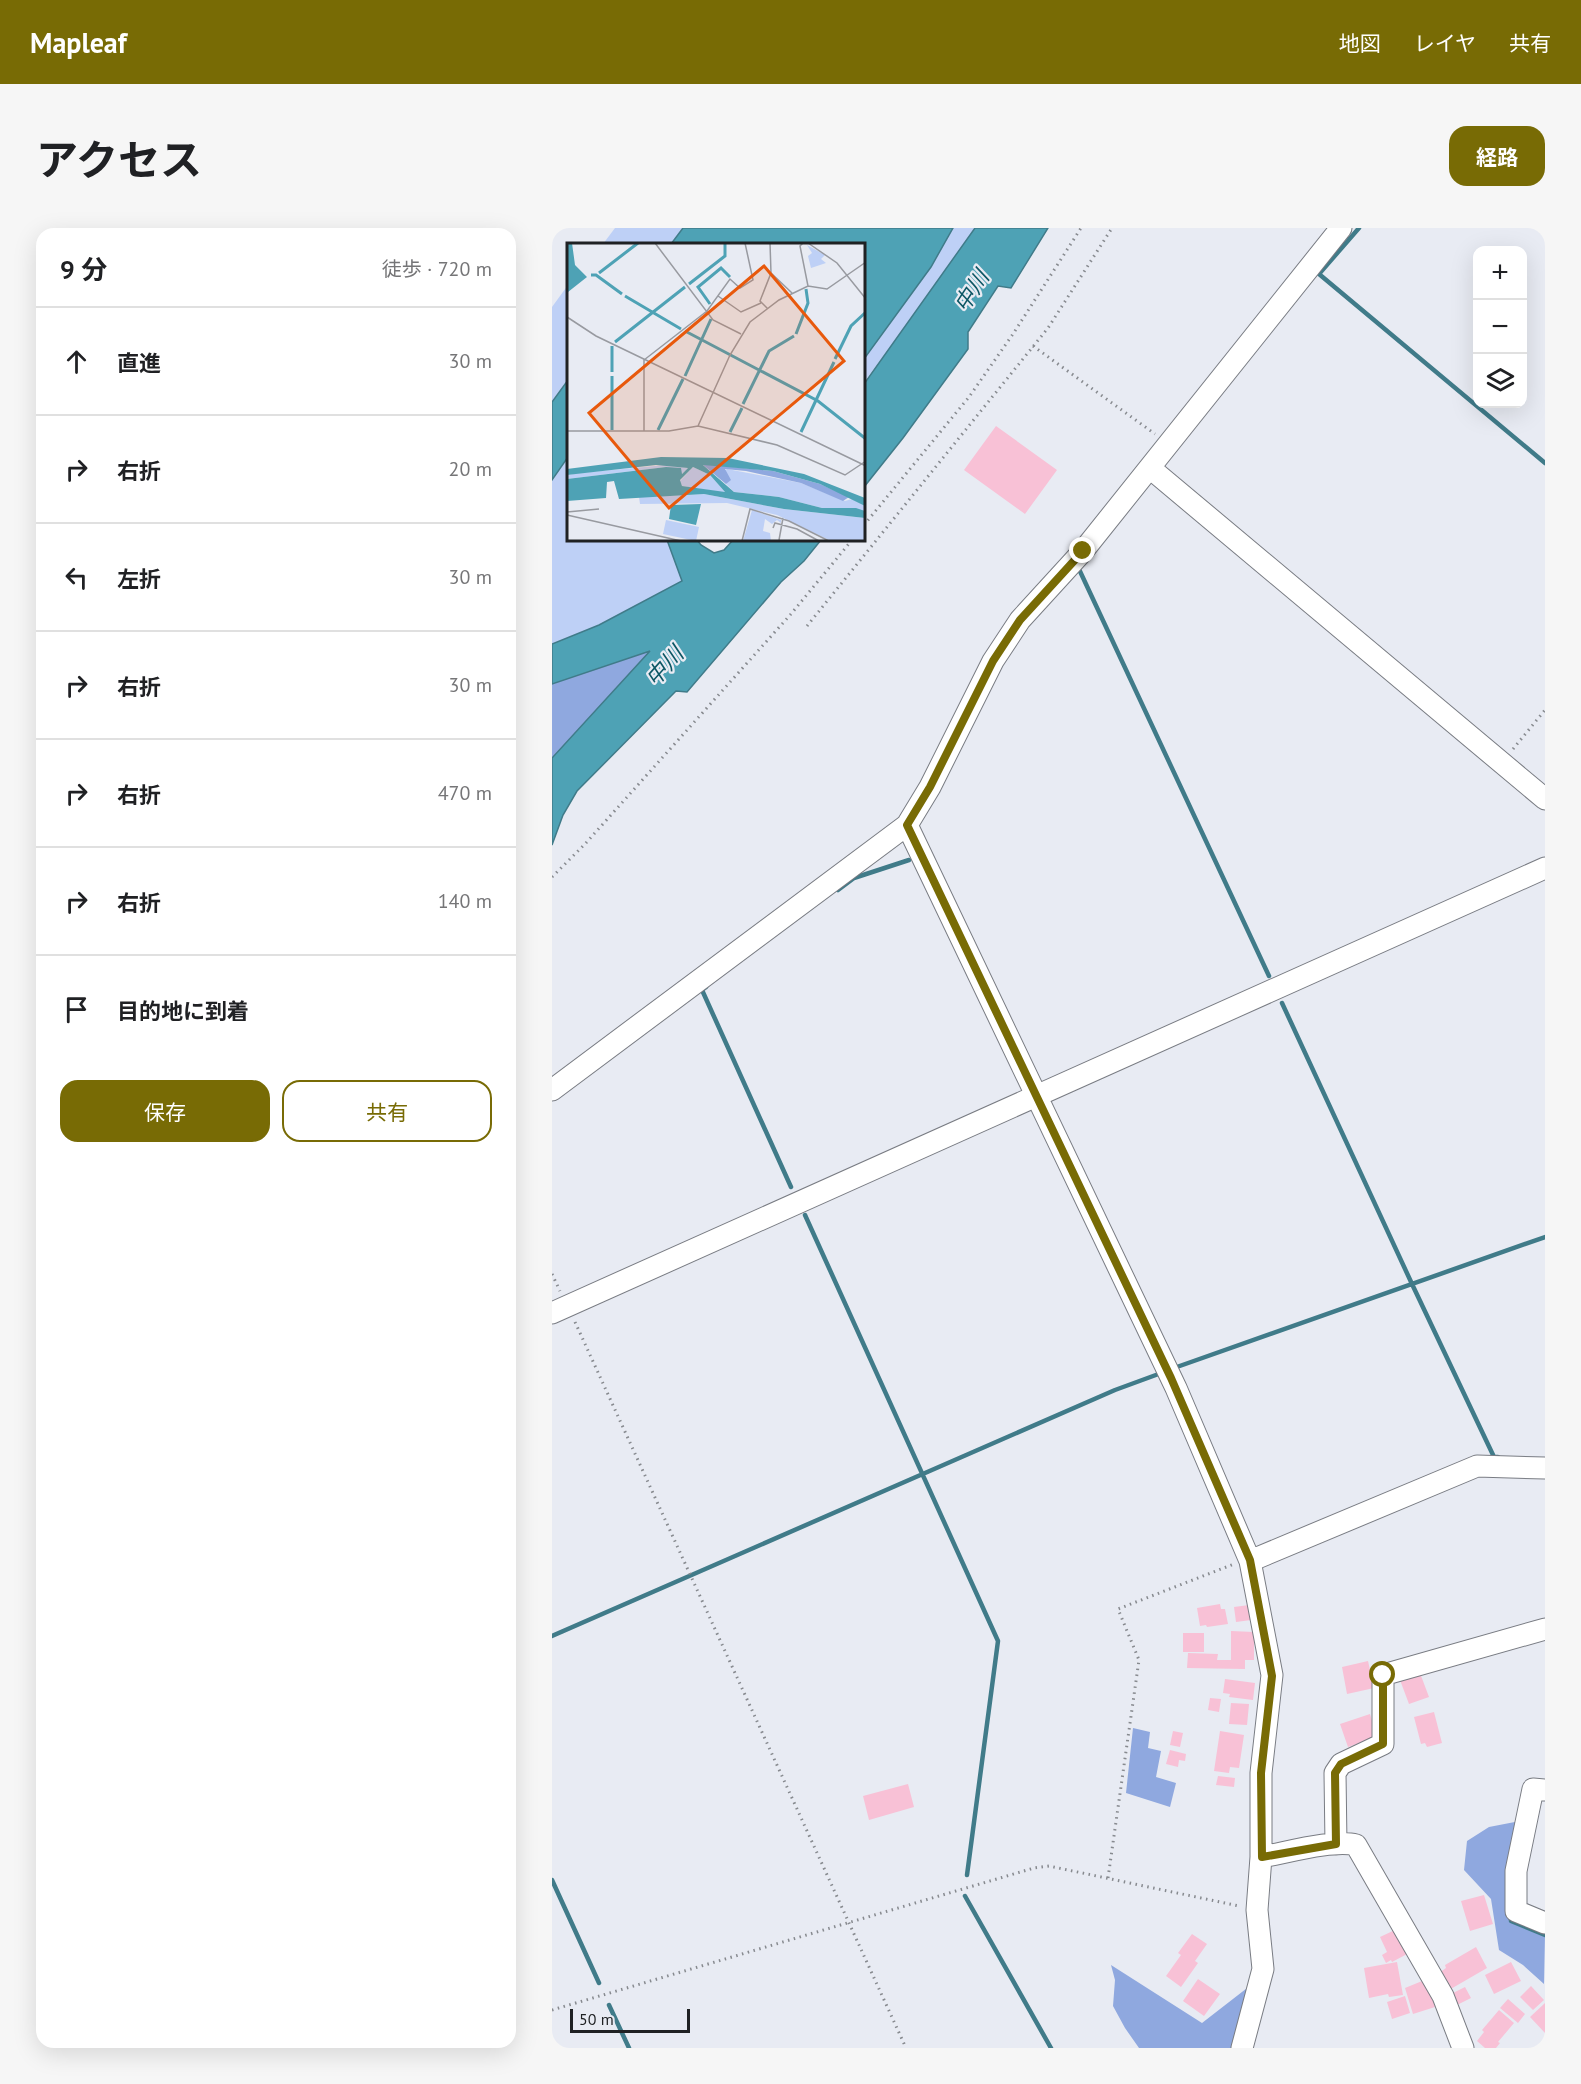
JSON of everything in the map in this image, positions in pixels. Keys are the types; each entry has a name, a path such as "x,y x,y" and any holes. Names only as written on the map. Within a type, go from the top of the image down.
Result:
{"street":[{"path":"552,1090 907,825 930,787 993,661 1020,620 1083,551 1341,228"},
{"path":"1150,468 1545,799"},
{"path":"907,825 1168,1371 1250,1560 1272,1676 1261,1773 1262,1857 1257,1910 1263,1969 1242,2048"},
{"path":"560,1309 1545,868"},
{"path":"1250,1560 1478,1466 1545,1468"},
{"path":"1336,1844 1335,1773 1341,1764 1383,1744 1383,1675 1545,1629"},
{"path":"1545,1790 1533,1789 1516,1871 1516,1911 1545,1923"},
{"path":"1262,1857 1336,1844 1356,1845 1443,1996 1463,2048"}],"path":[{"path":"866,523 969,397 1081,228"},
{"path":"807,626 1048,328 1112,228"},
{"path":"1033,346 1169,444"},
{"path":"552,877 585,844 791,614 850,542"},
{"path":"1502,762 1545,710"},
{"path":"560,1309 688,1568 906,2048"},
{"path":"1108,1878 1139,1660 1118,1609 1226,1566 1250,1560"},
{"path":"552,2010 1034,1868 1049,1866 1257,1910"}],"shaded area":[{"path":"615,228 683,228 672,243 604,243"},
{"path":"953,228 975,228 919,309 866,379 866,356 931,267"},
{"path":"567,286 567,381 552,401 552,307"},
{"path":"567,458 567,542 668,542 683,581 599,625 552,644 552,480"},
{"path":"651,650 556,754 552,758 552,684"},
{"path":"1133,1728 1150,1732 1148,1748 1161,1751 1156,1777 1176,1783 1170,1807 1126,1793"},
{"path":"1520,1821 1509,1880 1511,1921 1545,1935 1544,1984 1523,1965 1499,1950 1491,1899 1464,1870 1467,1841 1489,1827"},
{"path":"1111,1965 1202,2023 1251,1985 1236,2048 1139,2048 1113,2006 1115,1980"}],"water":[{"path":"683,228 953,228 931,267 866,356 866,243 672,243"},
{"name":"中川","path":"975,228 1048,228 1011,288 998,286 968,332 968,349 866,484 866,381"},
{"path":"567,381 567,458 552,480 552,402"},
{"name":"中川","path":"668,542 699,542 714,553 724,550 731,542 819,542 804,561 781,582 687,692 676,691 577,791 563,815 552,845 552,758 650,651 552,684 552,644 599,625 682,581"}],"building":[{"path":"996,426 1057,470 1025,514 964,470"},
{"path":"1220,1604 1221,1609 1225,1609 1228,1624 1200,1626 1197,1608"},
{"path":"1249,1605 1251,1620 1236,1622 1234,1607"},
{"path":"1231,1631 1254,1632 1254,1660 1245,1660 1245,1669 1187,1668 1188,1653 1218,1654 1217,1660 1231,1660"},
{"path":"1183,1633 1204,1633 1204,1652 1183,1652"},
{"path":"1368,1661 1374,1688 1347,1694 1342,1667"},
{"path":"1420,1673 1429,1697 1409,1704 1400,1680"},
{"path":"1225,1679 1255,1683 1253,1700 1229,1697 1230,1694 1223,1693"},
{"path":"1210,1698 1221,1699 1219,1712 1208,1710"},
{"path":"1231,1703 1249,1704 1247,1725 1229,1724"},
{"path":"1434,1712 1442,1743 1427,1747 1425,1743 1421,1744 1414,1717"},
{"path":"1370,1714 1377,1737 1348,1747 1340,1724"},
{"path":"1173,1731 1183,1733 1180,1747 1170,1745"},
{"path":"1220,1731 1244,1735 1239,1768 1230,1767 1229,1773 1214,1771"},
{"path":"1170,1750 1186,1754 1185,1761 1179,1760 1178,1767 1166,1764"},
{"path":"1218,1776 1235,1778 1234,1787 1216,1785"},
{"path":"908,1784 914,1807 869,1820 863,1796"},
{"path":"1484,1895 1493,1924 1470,1931 1461,1901"},
{"path":"1397,1929 1409,1953 1386,1963 1382,1955 1387,1952 1380,1937"},
{"path":"1192,1934 1207,1944 1195,1961 1198,1963 1181,1987 1166,1976 1181,1955 1178,1953"},
{"path":"1476,1947 1487,1968 1449,1990 1439,1973 1446,1968 1445,1965"},
{"path":"1397,1962 1403,1995 1389,1997 1388,1994 1369,1998 1364,1968"},
{"path":"1511,1962 1521,1981 1494,1994 1485,1975"},
{"path":"1198,1979 1220,1994 1204,2016 1183,2001"},
{"path":"1427,1979 1435,2007 1413,2014 1405,1988"},
{"path":"1531,1986 1544,2000 1533,2010 1520,1997"},
{"path":"1465,1987 1471,1998 1455,2006 1449,1995"},
{"path":"1405,1996 1410,2013 1392,2019 1387,2002"},
{"path":"1508,1999 1525,2014 1518,2023 1500,2008"},
{"path":"1545,2003 1545,2033 1530,2017"},
{"path":"1499,2010 1514,2023 1498,2042 1500,2043 1496,2048 1485,2048 1477,2041 1484,2032 1482,2030"}],"waterway":[{"path":"1359,228 1319,274 1545,463"},
{"path":"1080,565 1078,567 1269,976"},
{"path":"838,890 854,878 909,860"},
{"path":"706,987 702,990 791,1187"},
{"path":"1282,1003 1494,1457 1498,1457"},
{"path":"805,1215 998,1641 967,1875"},
{"path":"1174,1368 1545,1237"},
{"path":"552,1636 1115,1390 1164,1372"},
{"path":"552,1880 599,1983"},
{"path":"965,1896 1051,2048"},
{"path":"1511,1916 1511,1921 1545,1935"},
{"path":"609,2005 629,2048"}],"route":[{"path":"1083,551 1020,620 993,661 930,787 907,825 1171,1378 1250,1560 1272,1676 1261,1773 1262,1857 1336,1844 1335,1773 1341,1764 1383,1744 1383,1675"}]}
